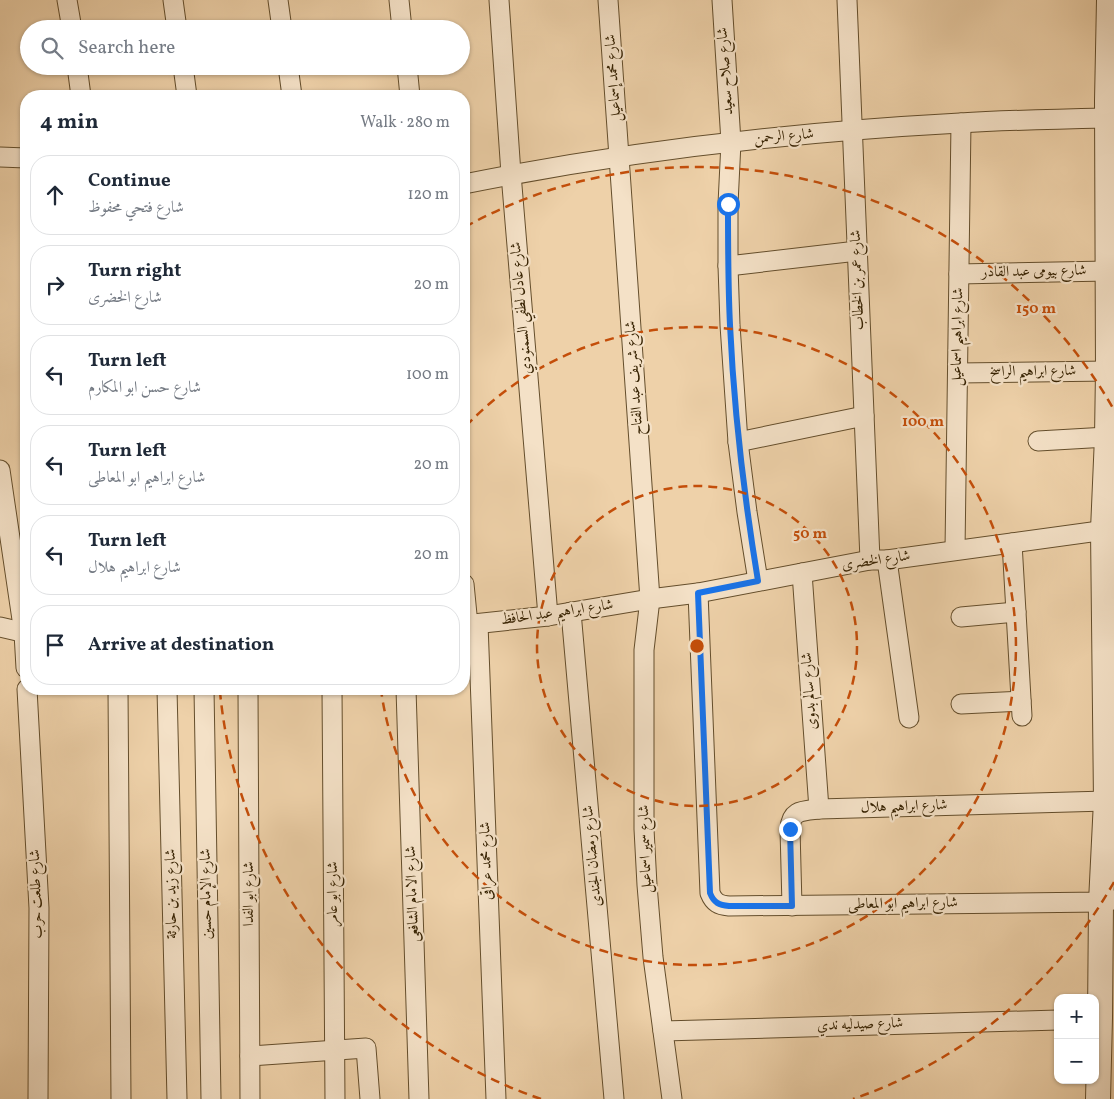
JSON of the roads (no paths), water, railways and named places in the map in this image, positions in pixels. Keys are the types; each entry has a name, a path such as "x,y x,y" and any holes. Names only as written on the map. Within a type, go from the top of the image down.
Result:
{"street":[{"path":"67,0 70,20"},
{"path":"173,0 176,20"},
{"path":"278,0 281,20"},
{"path":"399,0 401,20"},
{"name":"شارع عادل لطفي السمنودي","path":"499,0 511,174 548,616"},
{"name":"شارع محمد إسماعيل","path":"608,0 620,157"},
{"name":"شارع صلاح سعيد","path":"722,0 730,142 728,204 730,325 738,442 758,581"},
{"name":"شارع عمر بن الخطاب","path":"847,0 864,416 879,560 909,718"},
{"path":"1099,1007 1108,901 1106,801 1107,437 1111,409 1108,371 1111,326 1108,270 1109,0"},
{"path":"78,75 80,90"},
{"path":"184,75 186,90"},
{"path":"289,75 291,90"},
{"path":"408,75 409,90"},
{"name":"شارع الرحمن","path":"470,183 511,174 730,142 852,130 961,123 1109,107"},
{"name":"شارع ابراهيم اسماعيل","path":"955,550 961,123"},
{"path":"0,157 20,158"},
{"name":"شارع شريف عبد الفتاح","path":"620,157 650,599"},
{"path":"728,266 857,250"},
{"name":"شارع بيومى عبد القادر","path":"959,274 1108,270"},
{"name":"شارع ابراهيم الراسخ","path":"958,373 1108,371"},
{"path":"738,442 864,416"},
{"path":"1038,441 1107,437"},
{"path":"0,470 20,600"},
{"name":"شارع الخضرى","path":"650,599 698,593 879,560 1108,529"},
{"path":"961,704 1022,708 1012,542"},
{"name":"شارع سالم بدوى","path":"802,573 818,809"},
{"name":"شارع ابراهيم ابو المعاطى","path":"698,593 710,893 715,902 721,906 792,906 1108,901"},
{"name":"شارع ابراهيم عبد الحافظ","path":"470,625 548,616 650,599"},
{"name":"شارع سمير اسماعيل","path":"650,599 644,650 644,828 653,957 672,1099"},
{"name":"شارع رمضان الجندى","path":"571,612 614,1099"},
{"path":"961,618 1016,612"},
{"name":"شارع محمد عراقى","path":"470,625 496,1099"},
{"path":"0,627 20,632"},
{"name":"شارع طلعت حرب","path":"27,695 39,908 38,1099"},
{"path":"118,695 121,1099"},
{"name":"شارع زيد بن حارثة","path":"167,695 177,1099"},
{"name":"شارع الإمام حسين","path":"204,695 211,1099"},
{"name":"شارع ابو الفدا","path":"248,695 250,1099"},
{"name":"شارع ابو عامر","path":"332,695 334,1099"},
{"name":"شارع الامام الشافعى","path":"406,695 419,1099"},
{"name":"شارع ابراهيم هلال","path":"792,906 790,822 797,813 818,809 1106,801"},
{"name":"شارع صيدليه ندي","path":"663,1031 1054,1020"},
{"path":"1098,1039 1098,1099"},
{"path":"250,1056 366,1048 370,1099"}]}
